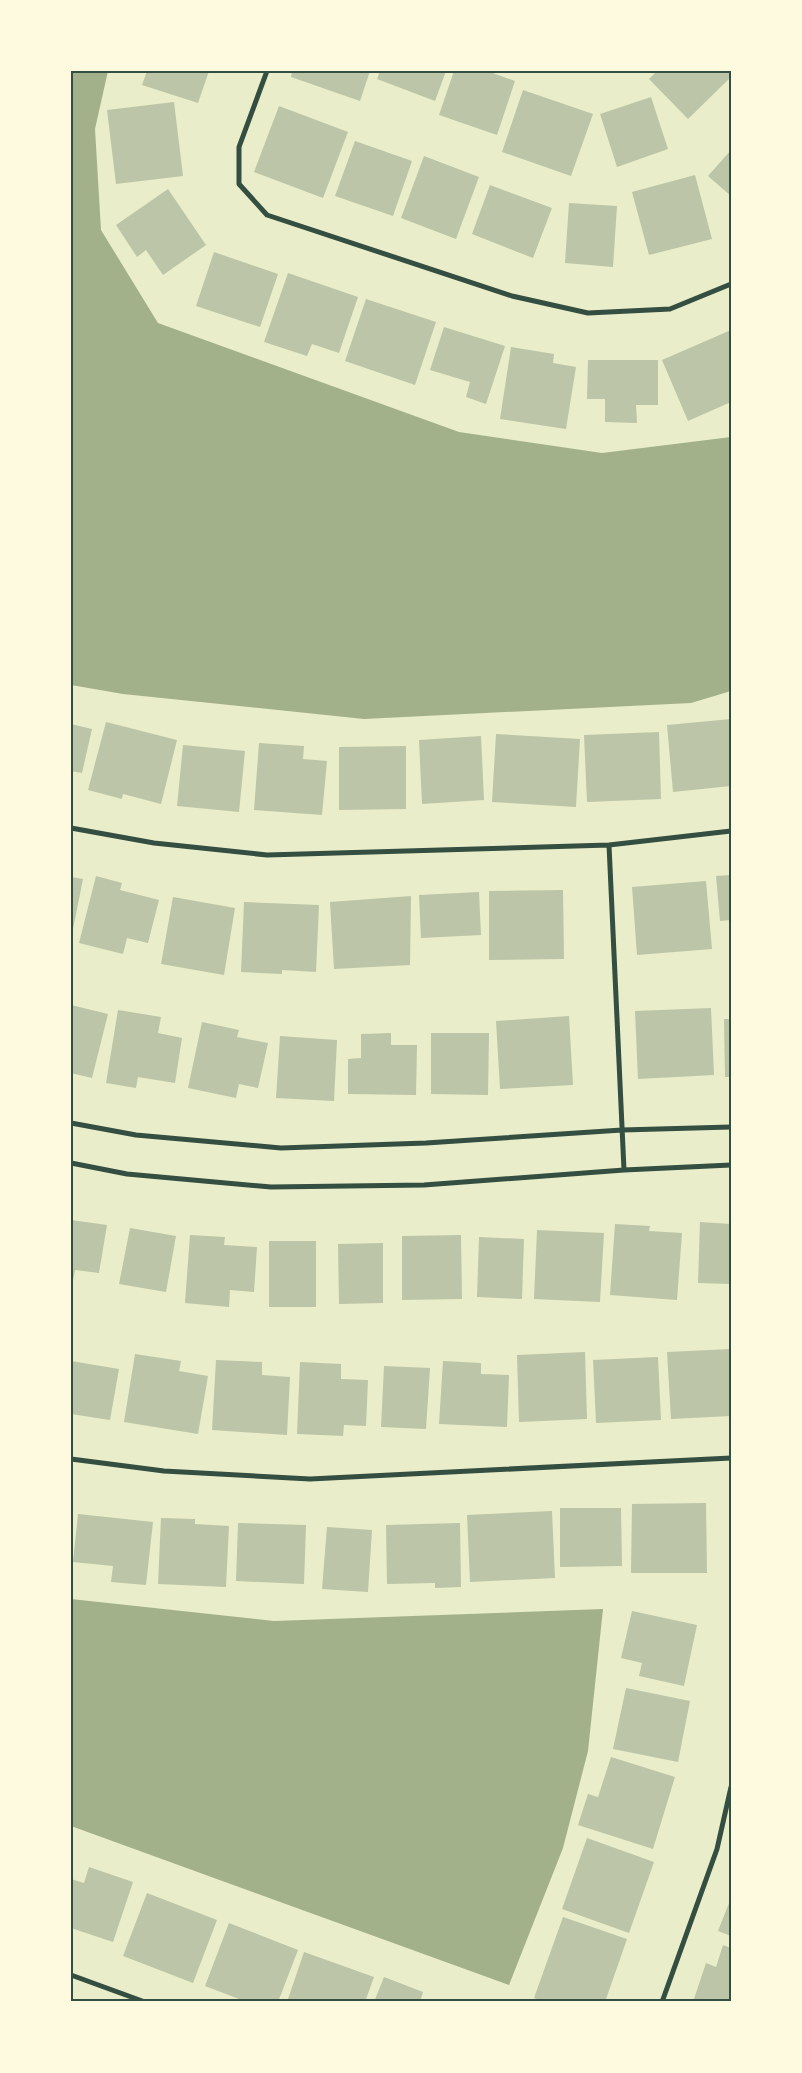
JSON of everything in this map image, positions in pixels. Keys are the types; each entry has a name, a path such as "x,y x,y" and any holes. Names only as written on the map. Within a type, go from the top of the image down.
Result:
{"street":[{"path":"267,71 239,147 239,184 267,215 512,296 588,314 670,309 731,284"},
{"path":"71,828 154,843 267,855 608,845 731,831"},
{"path":"608,845 624,1170"},
{"path":"71,1123 136,1135 280,1148 426,1143 622,1130 731,1127"},
{"path":"71,1163 127,1174 271,1187 424,1184 624,1170 731,1165"},
{"path":"71,1459 164,1471 310,1479 731,1458"},
{"path":"662,2002 717,1849 731,1787"},
{"path":"71,1975 145,2002"}],"shaded area":[{"path":"71,71 108,71 95,129 101,230 158,323 459,432 602,453 731,437 731,691 691,703 364,719 123,694 71,685"},
{"path":"71,1599 274,1621 603,1609 588,1751 563,1848 509,1985 71,1826"}],"building":[{"path":"147,71 209,71 198,103 142,85"},
{"path":"292,71 370,71 360,101 291,77"},
{"path":"380,71 446,71 435,101 377,79"},
{"path":"454,71 487,71 515,81 497,135 439,115"},
{"path":"657,71 731,71 731,77 688,119 649,79"},
{"path":"523,90 593,114 571,176 502,152"},
{"path":"651,97 668,149 617,167 600,114"},
{"path":"174,102 183,176 116,184 107,110"},
{"path":"279,106 348,132 323,198 254,172"},
{"path":"355,141 412,161 393,216 335,196"},
{"path":"731,150 731,196 708,176"},
{"path":"424,156 479,177 456,239 401,218"},
{"path":"695,175 712,239 649,255 632,192"},
{"path":"490,185 552,208 533,258 472,234"},
{"path":"168,189 206,245 163,275 146,250 137,257 116,225"},
{"path":"569,203 617,206 613,267 565,263"},
{"path":"214,252 278,274 260,327 196,306"},
{"path":"288,273 358,297 339,353 312,344 307,356 264,342"},
{"path":"366,299 436,322 415,385 345,361"},
{"path":"444,327 505,346 486,404 466,397 470,382 430,370"},
{"path":"731,330 731,402 688,421 662,360"},
{"path":"511,347 554,354 553,363 576,367 566,429 500,419"},
{"path":"588,360 658,360 658,405 636,405 637,423 605,422 605,399 587,399"},
{"path":"731,719 731,786 673,792 667,725"},
{"path":"106,722 177,740 161,804 123,794 122,799 88,790"},
{"path":"71,724 92,729 82,773 71,771"},
{"path":"659,732 661,799 587,802 584,735"},
{"path":"496,734 580,739 576,807 492,802"},
{"path":"481,736 484,800 422,804 419,740"},
{"path":"259,743 304,746 303,759 327,761 322,815 254,810"},
{"path":"183,745 245,751 239,812 177,806"},
{"path":"406,746 406,809 339,810 339,747"},
{"path":"731,875 731,920 720,921 716,876"},
{"path":"96,876 122,883 120,890 159,900 148,943 127,938 123,954 79,943"},
{"path":"71,877 83,879 72,934 71,934"},
{"path":"706,881 712,949 637,955 632,887"},
{"path":"563,890 564,959 489,960 489,891"},
{"path":"479,892 481,935 421,938 419,895"},
{"path":"411,896 410,965 334,969 330,902"},
{"path":"173,897 235,908 224,975 161,964"},
{"path":"244,902 319,905 316,972 282,970 282,974 241,972"},
{"path":"71,1005 108,1014 92,1078 71,1073"},
{"path":"711,1008 714,1075 638,1079 635,1011"},
{"path":"118,1010 161,1017 158,1033 182,1038 175,1083 138,1077 136,1088 106,1083"},
{"path":"569,1016 573,1085 500,1089 496,1021"},
{"path":"724,1019 731,1019 731,1077 725,1077"},
{"path":"202,1022 239,1030 237,1037 268,1043 258,1088 239,1084 236,1098 188,1088"},
{"path":"391,1033 391,1045 417,1045 416,1095 348,1094 348,1059 361,1058 361,1034"},
{"path":"431,1033 489,1033 488,1095 431,1094"},
{"path":"280,1036 337,1040 334,1101 276,1098"},
{"path":"71,1220 107,1225 99,1273 75,1270 72,1286"},
{"path":"700,1222 731,1224 729,1284 698,1283"},
{"path":"615,1224 650,1226 649,1231 682,1233 677,1300 610,1295"},
{"path":"130,1228 176,1236 166,1292 119,1284"},
{"path":"537,1230 604,1233 600,1302 534,1299"},
{"path":"190,1235 225,1237 224,1245 257,1247 254,1292 230,1290 229,1307 185,1303"},
{"path":"461,1235 462,1299 402,1300 402,1236"},
{"path":"479,1237 524,1239 522,1299 477,1297"},
{"path":"269,1241 316,1241 316,1307 269,1307"},
{"path":"383,1243 383,1303 339,1304 338,1244"},
{"path":"731,1349 731,1416 671,1419 667,1352"},
{"path":"585,1352 587,1419 519,1422 517,1355"},
{"path":"135,1354 181,1361 179,1371 208,1376 198,1434 124,1422"},
{"path":"658,1357 661,1420 596,1423 593,1360"},
{"path":"216,1360 262,1362 262,1375 290,1377 287,1435 212,1430"},
{"path":"71,1361 119,1369 110,1420 71,1414"},
{"path":"443,1361 481,1363 481,1374 509,1375 507,1427 439,1424"},
{"path":"300,1362 341,1364 341,1379 368,1380 366,1426 344,1425 343,1436 297,1434"},
{"path":"384,1366 430,1368 426,1429 381,1427"},
{"path":"706,1503 707,1573 631,1573 632,1504"},
{"path":"560,1508 621,1508 622,1566 560,1567"},
{"path":"552,1511 555,1578 470,1582 467,1515"},
{"path":"78,1514 153,1522 146,1585 111,1582 113,1566 73,1562"},
{"path":"161,1518 195,1519 195,1524 229,1526 226,1587 158,1584"},
{"path":"238,1523 306,1525 304,1584 236,1581"},
{"path":"460,1523 461,1587 435,1588 435,1583 387,1584 386,1525"},
{"path":"327,1527 372,1530 368,1592 322,1589"},
{"path":"632,1611 697,1625 684,1686 639,1676 642,1663 621,1658"},
{"path":"626,1688 690,1701 678,1762 613,1749"},
{"path":"611,1757 675,1777 653,1849 578,1825 588,1794 598,1797"},
{"path":"587,1838 654,1862 629,1933 562,1909"},
{"path":"89,1867 133,1882 113,1942 71,1928 71,1879 84,1883"},
{"path":"147,1893 217,1920 193,1983 123,1956"},
{"path":"731,1898 731,1936 718,1931"},
{"path":"563,1917 627,1939 605,2002 546,2002 534,1998"},
{"path":"229,1923 298,1950 278,2002 247,2002 205,1986"},
{"path":"723,1945 731,1948 731,2002 693,2002 706,1963 716,1967"},
{"path":"304,1952 374,1977 365,2002 287,2002"},
{"path":"384,1977 423,1992 420,2002 374,2002"}]}
